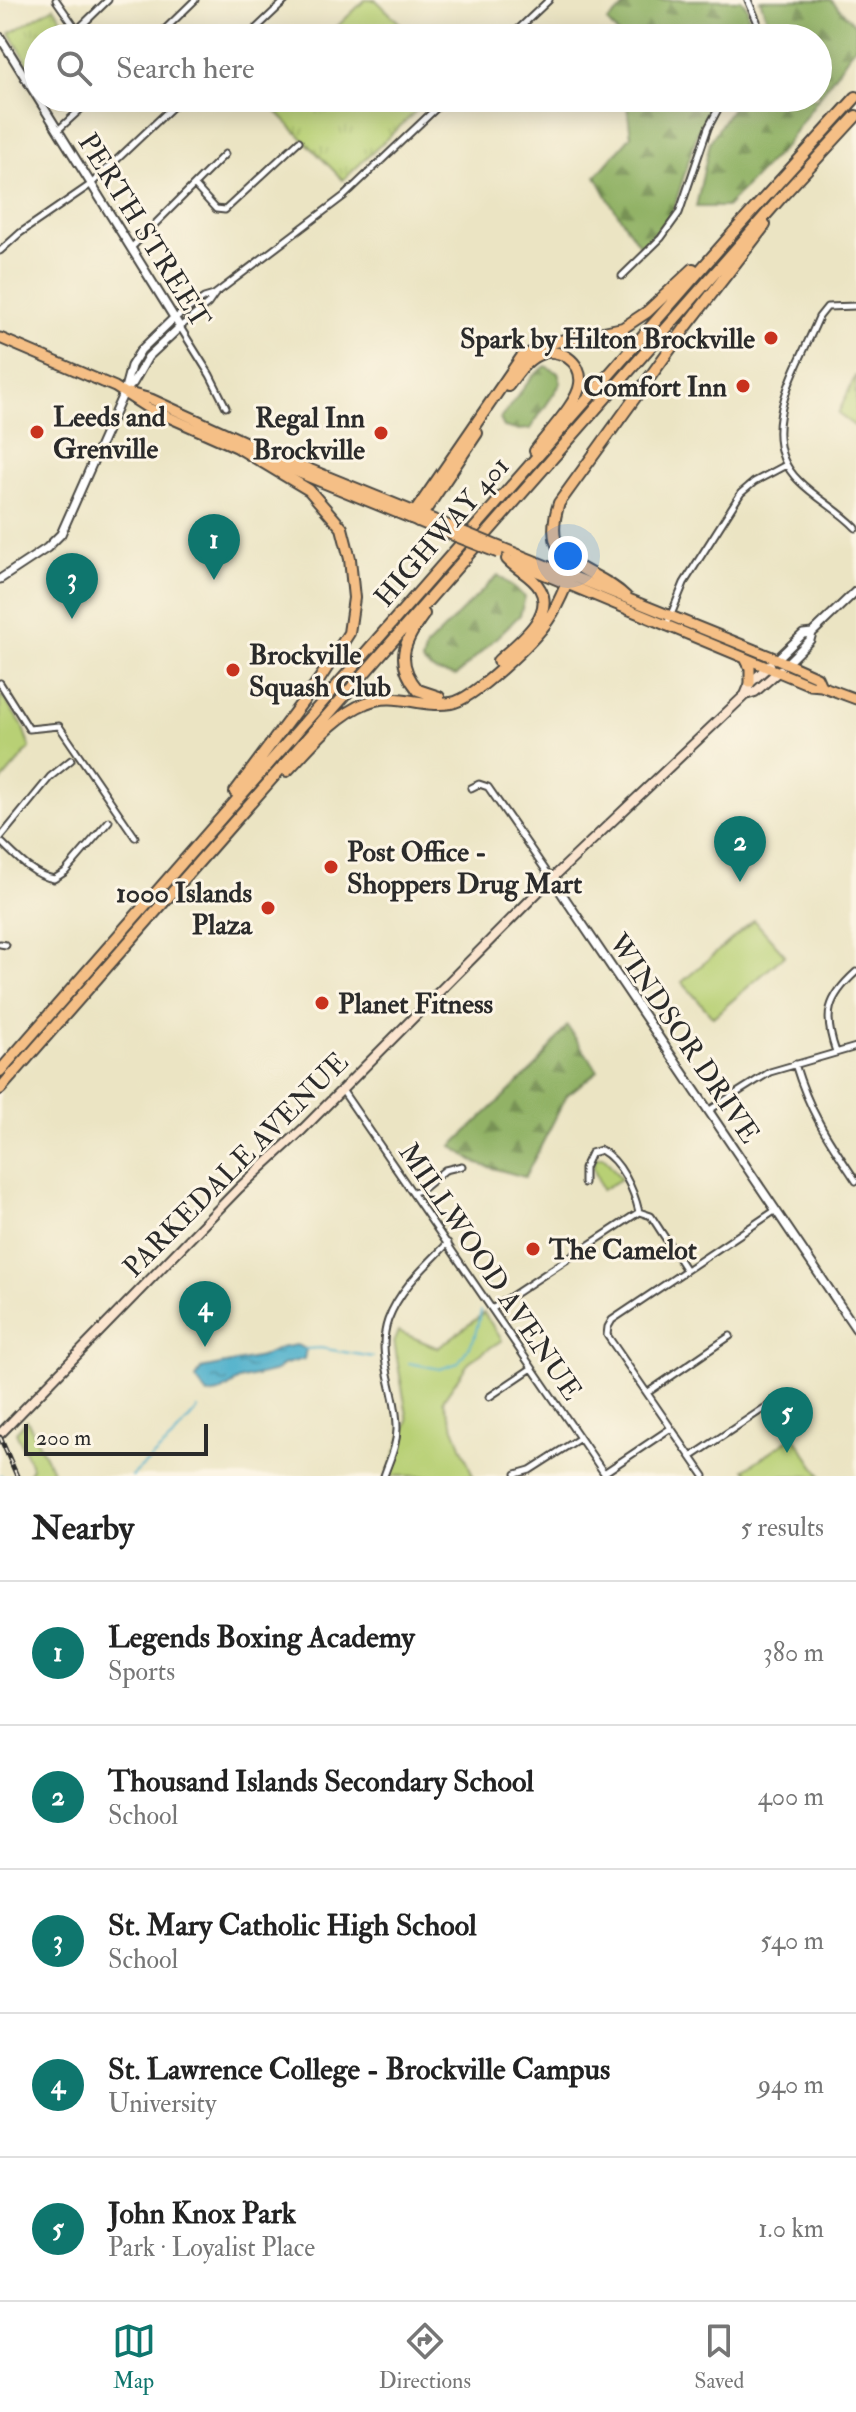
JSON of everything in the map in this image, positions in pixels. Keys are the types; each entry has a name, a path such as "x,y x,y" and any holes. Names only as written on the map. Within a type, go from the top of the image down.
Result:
{"highway":[{"name":"HIGHWAY 401","path":"0,1071 738,227 856,97"},
{"name":"HIGHWAY 401","path":"0,1089 785,193 856,116"},
{"path":"626,597 617,588 571,564 561,553 554,529 559,503 686,327 773,215 785,193"},
{"path":"416,517 521,358 550,343 602,334 635,321 738,227"},
{"path":"416,517 527,362 540,353 559,353 569,358 578,369 579,390 526,463 521,476"},
{"path":"196,845 201,833 319,680 349,633 354,598 342,528 309,490 239,448"},
{"path":"485,536 471,558 415,626 404,648 407,675 418,690 445,697 465,691 538,619 543,603 540,587 502,553"},
{"path":"242,813 260,800 311,747 355,708 381,698 396,697 443,704 468,697 543,627 568,580"}],"main road":[{"path":"0,338 124,392 151,399 416,517"},
{"path":"124,392 146,407 239,448 444,528 568,580 666,627 810,685 856,699"},
{"path":"568,580 670,614 817,677 821,686"},
{"path":"745,658 750,668 750,683"},
{"name":"PARKEDALE AVENUE","path":"0,1434 239,1188 286,1146 552,879 745,695 750,683 767,667 782,661"},
{"name":"PARKEDALE AVENUE","path":"745,695 755,692 778,671 782,661"}],"street":[{"path":"56,0 73,24"},
{"path":"83,24 108,0"},
{"path":"170,24 195,0"},
{"path":"261,24 286,0"},
{"path":"524,24 549,0"},
{"path":"748,0 757,24"},
{"name":"PERTH STREET","path":"0,37 24,78"},
{"name":"PERTH STREET","path":"45,112 210,375 226,407"},
{"path":"57,131 78,112"},
{"path":"0,251 20,233 90,185 167,112"},
{"path":"0,579 47,548 61,534 136,358 174,318 215,294 344,196 432,112"},
{"path":"622,276 661,238 679,213 708,128 717,112"},
{"path":"195,186 216,209 225,210 299,141"},
{"path":"131,248 225,154"},
{"path":"124,392 148,357 208,304 215,294"},
{"path":"856,306 827,307 819,317 780,410 778,429 786,465 798,480 856,528"},
{"path":"666,627 684,583 741,493 754,482 786,465"},
{"name":"PARKEDALE AVENUE","path":"782,661 810,640 812,633 856,591"},
{"path":"0,683 29,729 59,726 135,837"},
{"path":"71,760 50,777 0,840 43,877 54,879 65,872 109,821"},
{"name":"WINDSOR DRIVE","path":"471,788 479,784 488,787 856,1329"},
{"path":"836,1052 828,1011 834,996 856,972"},
{"path":"708,1111 770,1072 856,1047"},
{"path":"795,1064 818,1124 856,1181"},
{"name":"MILLWOOD AVENUE","path":"341,1090 605,1474"},
{"path":"584,1183 584,1168 591,1153 601,1150 609,1154 633,1190 639,1212"},
{"path":"413,1192 421,1190 445,1170 462,1166"},
{"path":"704,1476 607,1335 608,1327 612,1320 776,1210"},
{"path":"639,1212 651,1216 686,1270"},
{"path":"492,1309 639,1212"},
{"path":"384,1476 397,1430 384,1354 388,1320 408,1283 448,1243"},
{"path":"647,1393 730,1336"},
{"path":"489,1397 532,1368"},
{"path":"691,1457 778,1399"},
{"path":"605,1474 671,1428"},
{"path":"516,1474 530,1470 580,1438"}],"green space":[{"path":"365,0 376,0 401,24 340,24"},
{"path":"632,0 741,0 747,7 750,24 609,24 607,22"},
{"path":"760,0 831,0 856,26 856,45 832,79 832,24 767,24"},
{"path":"54,7 65,24 25,24"},
{"path":"24,25 24,57 10,33"},
{"path":"277,112 415,112 343,180"},
{"path":"628,112 707,112 697,134 672,214 641,248 596,176 631,136"},
{"path":"729,112 809,112 784,147 726,207 696,207 710,142"},
{"path":"546,366 558,373 561,383 530,429 504,427 500,419 533,376"},
{"path":"856,375 856,427 838,414"},
{"path":"498,575 525,597 520,615 456,676 436,672 422,662 426,647"},
{"path":"0,693 22,725 30,748 0,783"},
{"path":"754,920 785,955 713,1017 682,982"},
{"path":"567,1026 598,1071 567,1095 525,1177 478,1164 452,1146 537,1065"},
{"path":"604,1157 621,1179 602,1190 593,1167 595,1158"},
{"path":"484,1313 502,1340 470,1361 443,1400 473,1476 387,1476 408,1421 394,1341 398,1331 438,1348"},
{"path":"27,1420 55,1476 27,1476 32,1468 16,1432"},
{"path":"794,1436 821,1476 750,1476 745,1469"}],"water":[{"path":"296,1345 306,1349 304,1359 282,1365 276,1371 239,1380 219,1393 208,1395 196,1379 201,1369 261,1357"}],"waterway":[{"path":"487,1286 491,1273"},
{"path":"409,1363 440,1369 458,1363 474,1339 481,1311"},
{"path":"305,1349 320,1348 373,1357"},
{"path":"132,1476 171,1440 198,1409"},
{"path":"56,1476 65,1476"}],"railway":[{"path":"0,1437 17,1476"}],"place":[{"name":"Spark by Hilton Brockville","path":"771,338"},
{"name":"Comfort Inn","path":"743,386"},
{"name":"Leeds and Grenville","path":"37,432"},
{"name":"Regal Inn Brockville","path":"381,433"},
{"name":"Legends Boxing Academy","path":"214,580"},
{"name":"St. Mary Catholic High School","path":"72,619"},
{"name":"Brockville Squash Club","path":"233,670"},
{"name":"Post Office - Shoppers Drug Mart","path":"331,867"},
{"name":"Thousand Islands Secondary School","path":"740,882"},
{"name":"1000 Islands Plaza","path":"268,908"},
{"name":"Planet Fitness","path":"322,1003"},
{"name":"The Camelot","path":"533,1249"},
{"name":"St. Lawrence College - Brockville Campus","path":"205,1347"},
{"name":"John Knox Park","path":"787,1453"}]}
